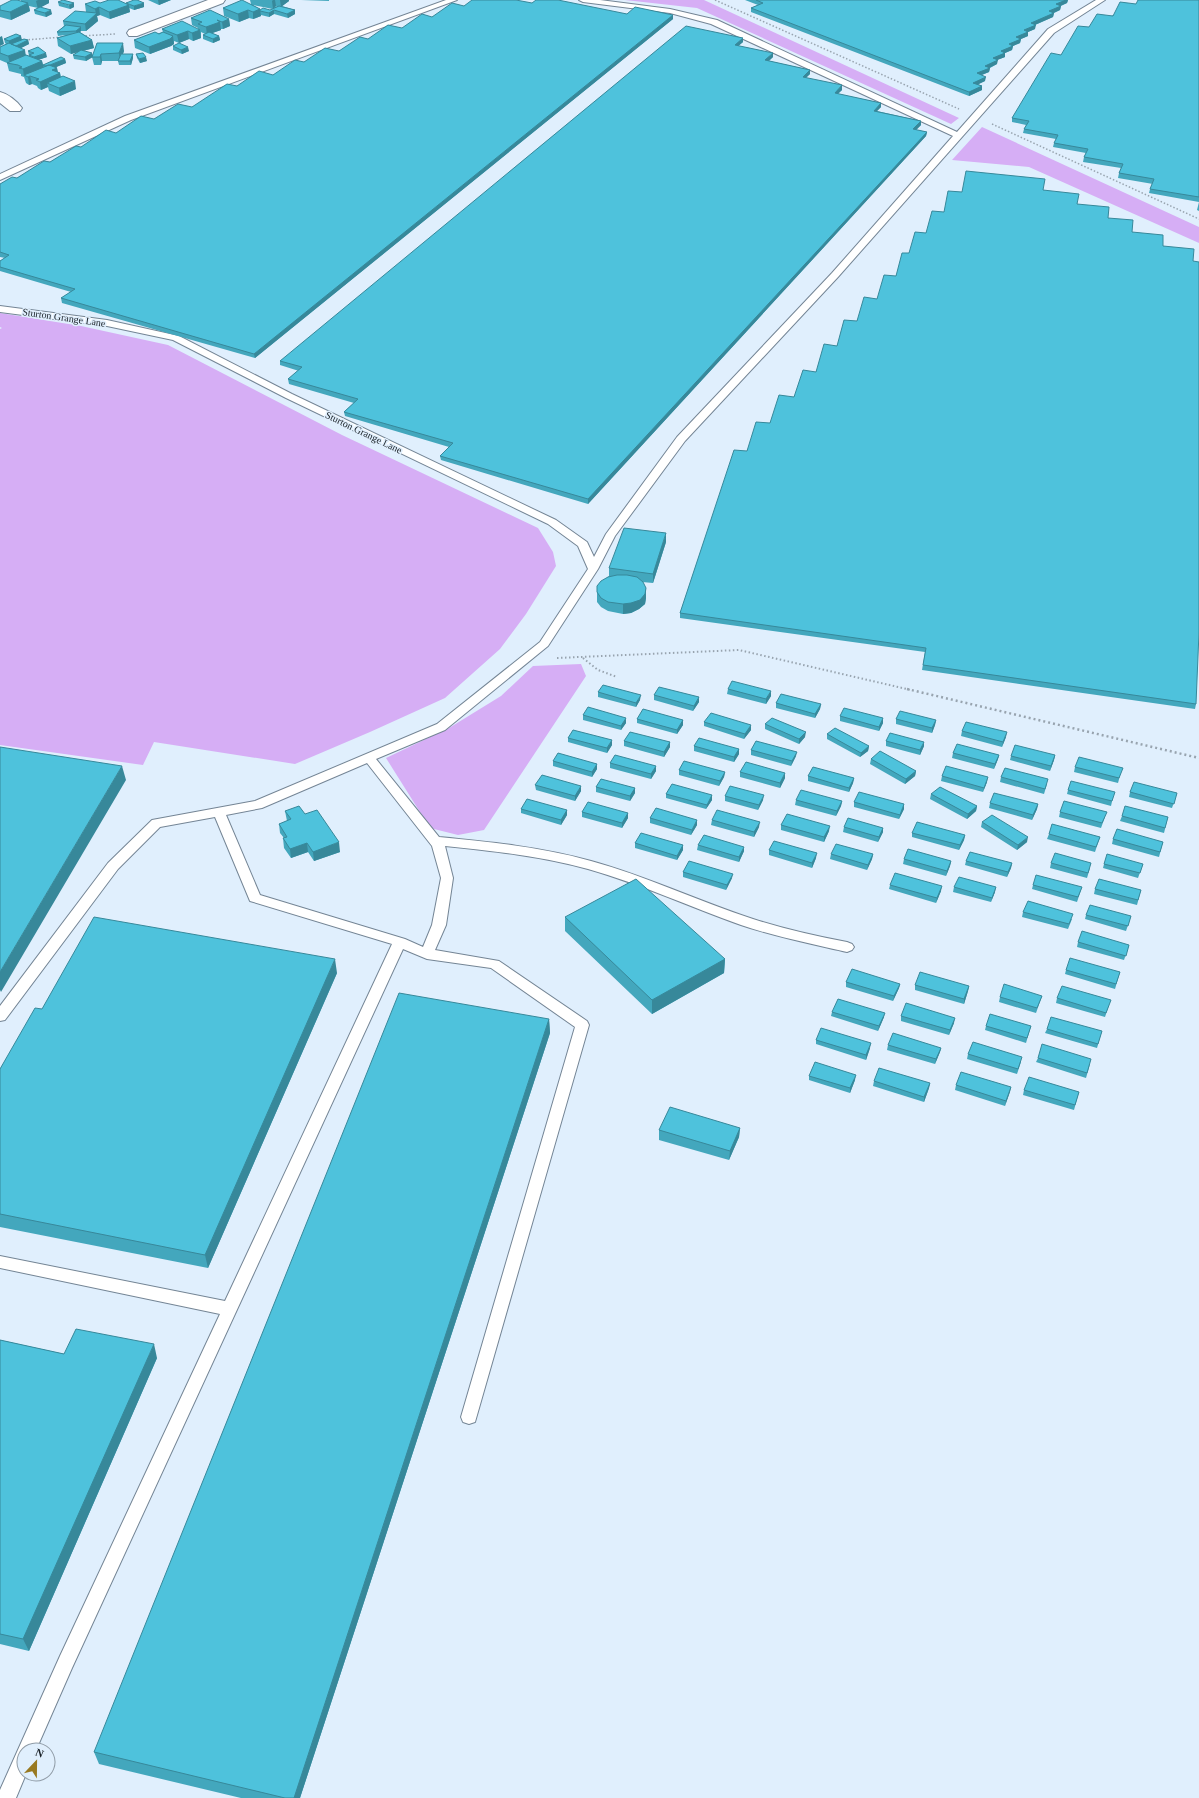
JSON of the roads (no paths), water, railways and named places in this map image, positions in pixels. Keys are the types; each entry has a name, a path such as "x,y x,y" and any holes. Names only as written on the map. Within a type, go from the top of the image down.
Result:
{"street":[{"path":"133,33 218,0"},
{"path":"0,96 15,108"}],"lane":[{"path":"0,177 128,118 453,0"},
{"path":"584,0 676,12 719,24 959,136"},
{"path":"0,1016 113,866 156,823 258,805 441,727 544,644 593,569 610,536 681,439 835,275 1051,30 1102,0"},
{"name":"Sturton Grange Lane","path":"0,309 107,323 176,338 289,396 552,522 583,544 593,569"},
{"path":"369,758 438,845 447,878 439,925 427,954"},
{"path":"219,812 255,898 400,942 427,954 494,964 582,1025 469,1417"},
{"path":"435,841 507,849 560,857 598,868 748,922 794,936 847,947"},
{"path":"31,1742 69,1655 400,942"},
{"path":"0,1262 230,1309"},
{"path":"6,1798 16,1776"}]}
